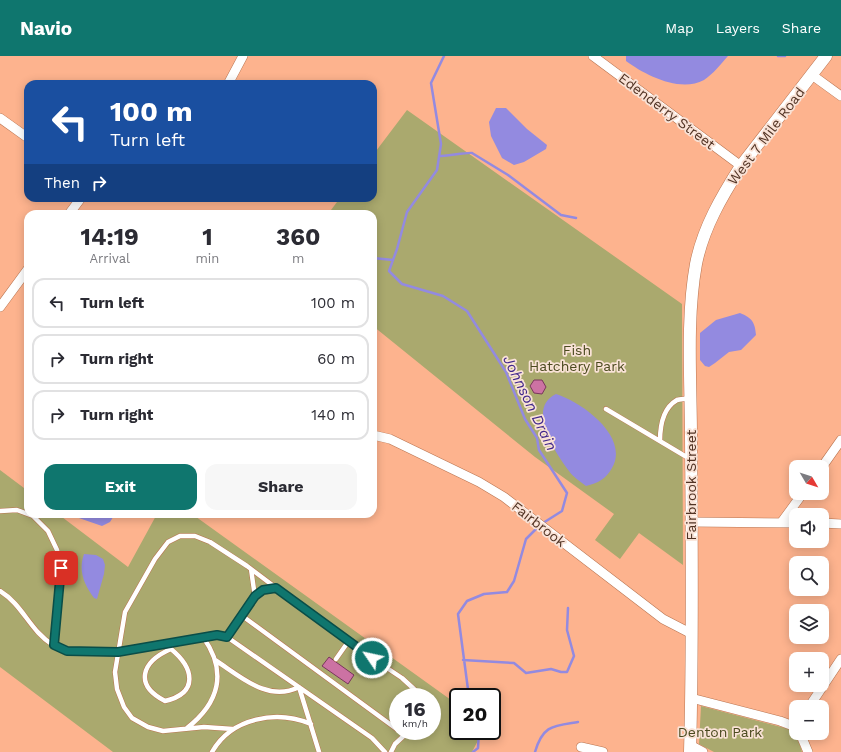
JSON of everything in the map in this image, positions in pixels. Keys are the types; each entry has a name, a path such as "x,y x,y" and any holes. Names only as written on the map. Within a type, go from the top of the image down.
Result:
{"street":[{"path":"230,80 243,56"},
{"name":"Edenderry Street","path":"593,56 741,166"},
{"name":"West 7 Mile Road","path":"711,220 741,166 826,56"},
{"path":"812,75 841,96"},
{"path":"0,118 24,135"},
{"name":"Fairbrook Street","path":"690,748 692,634 691,324 696,264 711,220"},
{"path":"0,307 24,274"},
{"name":"Fairbrook","path":"377,436 390,439 479,482 504,497 663,619 692,634"},
{"path":"827,460 841,440"},
{"path":"781,523 798,500"},
{"path":"692,522 789,523"},
{"path":"829,523 841,524"},
{"path":"814,700 841,659"},
{"path":"691,698 789,724"},
{"path":"803,740 808,752"},
{"path":"581,747 603,752"},
{"path":"690,748 703,752"}],"lane":[{"path":"660,441 660,428 664,413 677,400 691,398"},
{"path":"606,409 691,460"},
{"path":"0,511 17,510 24,513"},
{"path":"35,518 48,531 57,550 61,568 54,645"},
{"path":"233,729 204,727 163,730 148,727 132,718 124,707 116,689 114,672 125,612 130,599 155,559 168,542 180,536 195,536 210,542 251,569 348,642 402,678 413,688"},
{"path":"251,569 255,596"},
{"path":"227,637 255,596 263,590 276,588"},
{"path":"0,591 17,604 34,628 54,645 67,651 118,652 217,635 227,637 372,738 385,752"},
{"path":"241,615 389,724"},
{"path":"186,729 197,720 211,703 217,688 218,672 214,654 203,637"},
{"path":"336,659 348,642"},
{"path":"171,650 172,643"},
{"path":"171,650 178,655 188,669 190,680 186,691 178,698 165,701 154,695 146,686 144,676 147,668 156,658 171,650"},
{"path":"215,660 258,688 274,692 287,691 299,686"},
{"path":"299,686 319,752"},
{"path":"212,752 218,742 233,729 252,721 279,716 296,718 311,724"},
{"path":"391,752 395,744 399,740"}],"green space":[{"name":"Fish Hatchery Park","path":"407,110 682,304 683,565 639,533 620,559 595,540 614,514 535,457 377,329 377,210 331,210 337,202 377,202 377,150"},
{"path":"0,470 24,488 24,518 63,518 128,567 155,518 198,518 434,688 389,688 389,740 441,740 441,693 449,699 449,740 478,740 472,752 113,752 0,667"},
{"name":"Denton Park","path":"701,706 789,729 789,740 797,740 802,752 714,752 699,744"}],"shaded area":[{"path":"626,56 728,56 714,72 704,80 684,84 663,81 653,77 626,61"},
{"path":"496,108 506,108 527,129 547,145 546,149 524,162 514,165 502,158 491,136 489,122"},
{"path":"740,313 752,321 755,327 756,335 741,350 729,352 709,367 705,366 700,360 700,333 716,320"},
{"path":"556,394 567,398 590,413 609,433 614,444 616,456 612,468 604,478 598,482 586,486 575,477 563,463 551,442 543,420 543,409 547,401"},
{"path":"79,518 112,518 110,522 102,526"},
{"path":"84,554 96,555 103,559 105,565 97,599 90,593 83,577 82,560"}],"building":[{"path":"534,380 542,380 546,387 542,394 534,393 530,386"},
{"path":"329,657 354,675 348,684 322,666"}],"waterway":[{"name":"Johnson Drain","path":"444,56 431,83 441,144 437,170 407,212 397,249 389,271 402,284 443,296 467,311 506,372 525,419 537,438 539,450 567,493 562,511 543,523"},
{"path":"778,56 785,56"},
{"path":"439,156 472,153 508,175 561,215 576,218"},
{"path":"377,258 393,260"},
{"name":"Johnson Drain","path":"468,688 458,614 467,601 484,594 507,592 514,581 526,539 539,526"},
{"path":"463,660 514,663 526,673 551,669 567,672 574,656 567,630 568,608"},
{"path":"535,752 542,736 550,728 578,722"},
{"name":"Johnson Drain","path":"473,752 478,748 478,740"}],"route":[{"path":"61,568 54,645 67,651 118,652 217,635 227,637 233,626 255,596 263,590 276,588 348,642 372,658"}]}
